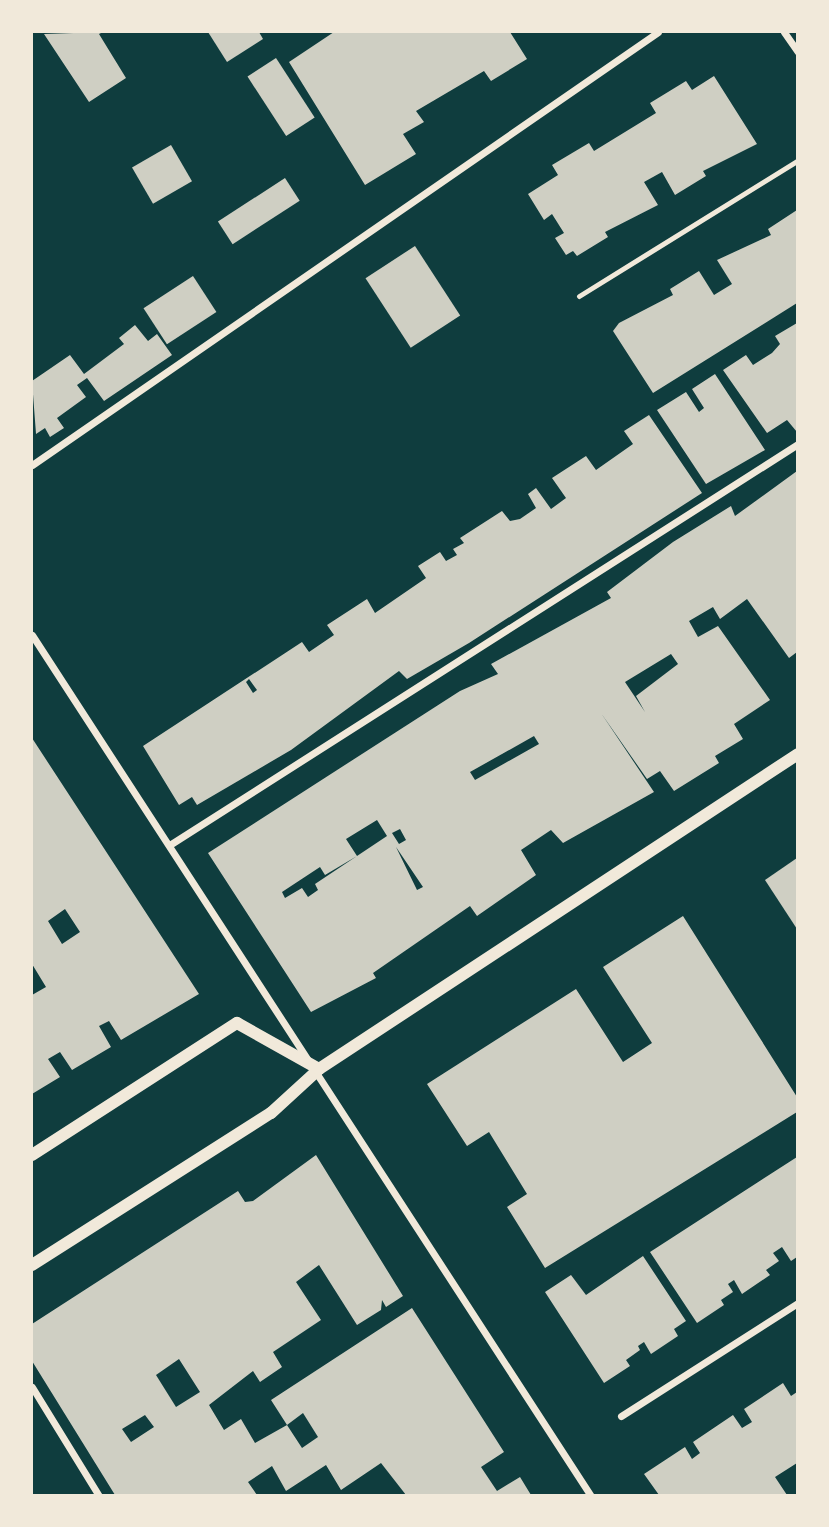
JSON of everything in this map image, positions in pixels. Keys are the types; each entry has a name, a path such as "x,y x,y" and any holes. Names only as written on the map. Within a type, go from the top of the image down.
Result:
{"street":[{"path":"32,465 659,32"},
{"path":"784,32 797,52"},
{"path":"171,844 797,444"},
{"path":"32,635 318,1069 591,1496"},
{"path":"32,1265 271,1113 318,1069 797,754"},
{"path":"32,1156 237,1023 318,1069"},
{"path":"621,1416 797,1303"},
{"path":"32,1387 99,1496"}],"lane":[{"path":"579,296 797,160"}],"building":[{"path":"103,32 99,34 126,78 89,102 44,34"},
{"path":"208,32 259,32 263,39 227,62"},
{"path":"334,32 510,32 527,59 491,81 484,71 416,111 424,122 403,134 416,154 365,185 289,62"},
{"path":"276,58 315,118 286,136 247,77"},
{"path":"714,76 757,144 703,171 706,176 675,195 662,172 644,182 658,205 605,232 608,237 577,256 573,251 566,255 555,238 564,233 552,214 544,220 528,194 558,175 552,165 589,143 594,151 656,113 650,103 686,81 692,90"},
{"path":"171,145 192,181 153,204 132,168"},
{"path":"285,178 300,201 233,244 218,222"},
{"path":"797,210 797,303 653,393 613,331 619,323 673,295 670,289 699,271 714,295 732,284 717,260 771,235 768,229"},
{"path":"415,246 460,316 411,348 366,278"},
{"path":"193,276 216,312 167,344 144,308"},
{"path":"797,323 797,432 787,420 767,433 723,370 746,355 753,365 772,353 780,344 775,336"},
{"path":"135,325 148,341 157,334 172,355 104,401 87,378 77,385 86,397 57,418 64,428 50,437 45,428 36,434 32,381 70,355 84,374 124,344 119,338"},
{"path":"715,374 765,450 706,484 657,410 686,392 699,412 704,408 692,389"},
{"path":"649,415 702,493 469,643 407,679 399,671 291,750 197,805 192,797 179,805 143,746 302,642 309,652 334,635 327,625 367,599 375,613 426,578 418,566 440,552 446,561 457,555 453,549 464,543 460,538 502,511 510,521 520,519 536,508 528,494 536,488 551,509 566,498 552,478 586,456 596,470 633,444 624,431","holes":["249,679 257,690 253,693 246,682"]},
{"path":"797,471 797,652 789,658 747,599 720,619 713,607 689,621 698,637 718,626 770,700 734,724 743,739 715,756 719,763 674,791 660,771 647,779 601,713 654,792 563,843 551,830 521,850 536,875 477,916 470,906 373,973 376,978 311,1012 208,853 460,691 498,674 491,664 611,598 607,592 673,542 731,506 735,516","holes":["671,654 678,664 636,696 645,712 625,682","534,736 539,744 475,780 470,772","377,820 387,836 357,856 346,839","400,829 406,840 399,844 392,833","396,847 423,887 417,890","357,856 315,884 318,890 308,897 302,888 285,898 282,892 320,867 325,875"]},
{"path":"32,738 199,994 121,1040 109,1021 99,1026 111,1047 72,1070 60,1052 48,1059 60,1077 32,1094 32,995 46,987 32,964","holes":["65,909 80,932 62,944 48,921"]},
{"path":"797,858 797,929 765,880"},
{"path":"683,916 797,1097 797,1112 545,1268 507,1207 527,1194 489,1132 467,1146 427,1084 576,989 623,1062 652,1043 603,967"},
{"path":"316,1155 403,1296 386,1307 382,1300 381,1310 357,1325 319,1265 296,1282 321,1320 273,1352 282,1367 260,1382 253,1371 209,1405 224,1430 241,1419 255,1443 287,1425 271,1400 412,1308 504,1452 481,1467 497,1491 520,1477 531,1495 406,1495 381,1463 341,1490 326,1465 286,1491 272,1466 248,1482 257,1495 115,1495 32,1361 32,1324 238,1191 245,1202 253,1201","holes":["179,1359 200,1392 176,1407 156,1375","303,1413 318,1437 302,1448 287,1425","145,1415 154,1427 131,1442 122,1429"]},
{"path":"797,1157 797,1257 791,1261 782,1247 773,1253 779,1261 766,1270 770,1275 742,1294 734,1280 728,1284 733,1292 721,1300 724,1305 697,1323 650,1252"},
{"path":"643,1256 686,1321 674,1329 678,1336 651,1354 644,1342 638,1346 640,1350 626,1360 630,1366 604,1383 545,1292 571,1275 586,1295"},
{"path":"783,1383 791,1396 797,1392 797,1463 775,1477 787,1495 659,1495 644,1474 685,1447 692,1459 700,1453 693,1442 733,1415 742,1428 752,1422 744,1409"}]}
